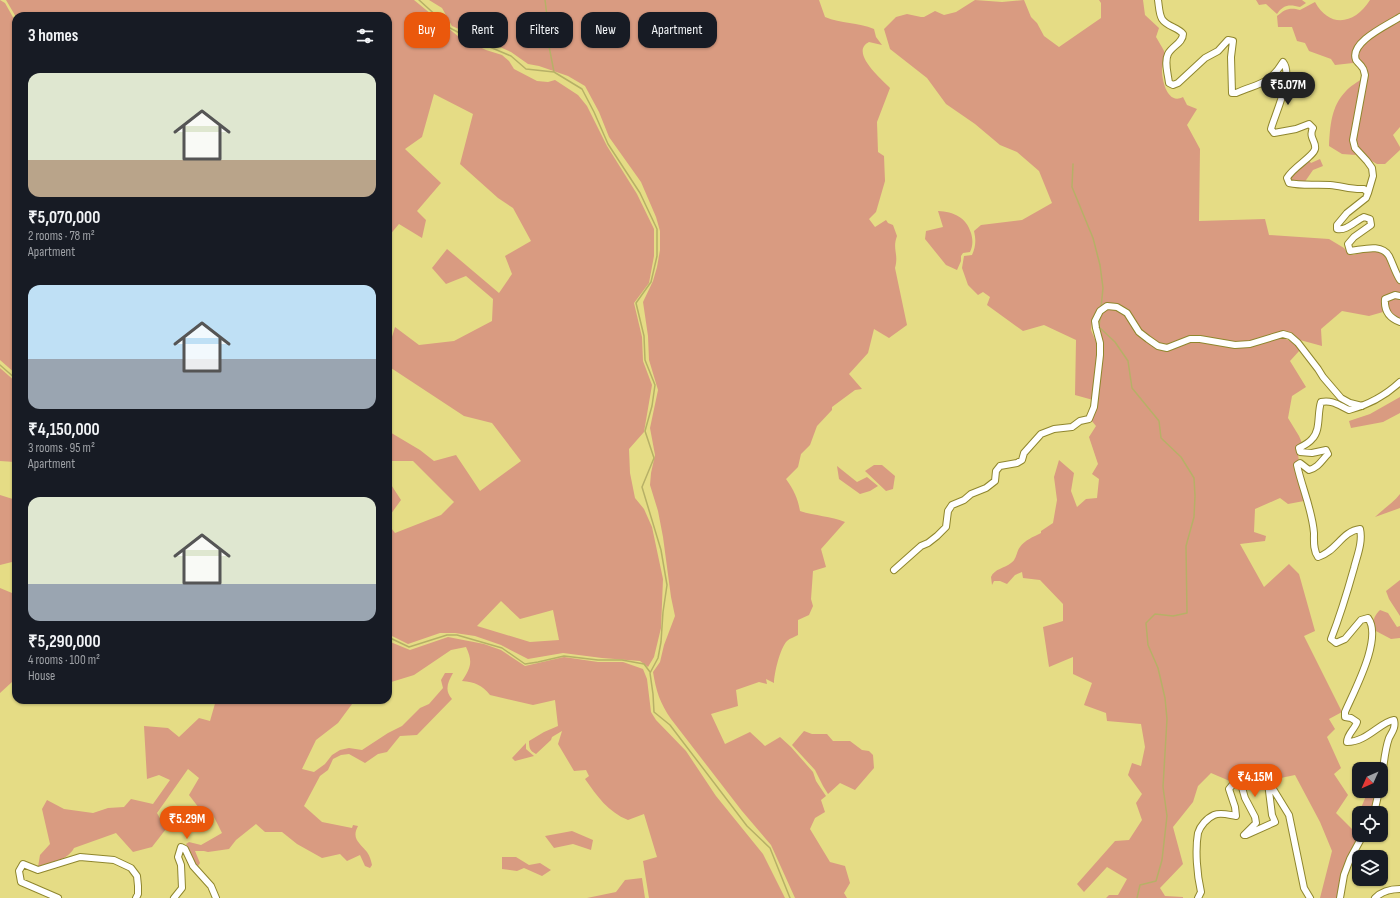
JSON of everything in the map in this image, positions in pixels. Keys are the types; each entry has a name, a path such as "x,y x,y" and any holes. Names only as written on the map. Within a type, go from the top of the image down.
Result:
{"street":[{"path":"1158,0 1161,19 1166,24 1180,30 1184,34 1168,53 1166,61 1169,83 1173,85 1178,83 1205,58 1218,51 1228,40 1233,41 1231,57 1232,93 1262,84 1268,80 1283,62 1286,66 1284,89 1271,129 1274,133 1309,124 1313,128 1311,136 1316,147 1310,155 1290,172 1287,178 1289,183 1297,185 1332,185 1364,189 1368,193"},
{"path":"1400,17 1368,36 1359,44 1355,52 1356,60 1363,68 1365,75 1353,140 1355,148 1372,168 1373,176 1366,198 1341,219 1337,225 1337,229 1341,230 1352,226 1364,217 1370,219 1371,225 1354,237 1348,244 1350,251 1369,248 1381,250 1388,255 1400,280"},
{"path":"1400,296 1395,295 1385,299 1384,307 1387,314 1393,320 1400,322"},
{"path":"894,570 921,546 928,543 946,527 948,511 952,505 964,500 971,494 986,488 994,481 996,471 1000,466 1017,464 1022,460 1024,453 1041,434 1054,429 1072,426 1089,418 1094,407 1100,355 1100,343 1095,321 1100,311 1106,306 1117,307 1127,313 1139,332 1158,346 1167,348 1190,339 1200,339 1235,345 1250,344 1282,334 1290,336 1298,343 1318,368 1323,377 1341,398 1350,403 1363,406"},
{"path":"1383,762 1389,738 1395,725 1394,720 1389,721 1370,735 1347,742 1347,738 1356,726 1357,722 1351,718 1345,717 1345,712 1369,655 1372,643 1371,622 1368,618 1361,620 1345,639 1336,643 1331,639 1342,610 1359,549 1361,536 1360,529 1352,530 1326,554 1318,557 1315,552 1313,524 1310,509 1297,466 1300,464 1309,470 1312,469 1321,463 1328,454 1326,450 1305,453 1300,452 1299,448 1312,441 1316,434 1321,402 1334,402 1349,410 1363,406 1378,398 1400,382"},
{"path":"1198,898 1201,892 1198,878 1198,832 1202,825 1214,815 1223,814 1236,816 1235,807 1229,789 1239,777 1245,798 1255,817 1256,823 1244,835 1275,822 1272,816 1268,783 1279,797 1289,815 1304,888 1310,898"},
{"path":"1340,898 1346,869 1359,842"},
{"path":"174,898 182,888 181,865 178,857 181,848 186,849 193,866 211,886 216,898"},
{"path":"58,898 21,882 19,871 23,864 38,870 80,857 114,860 131,868 137,876 138,894 136,898"},
{"path":"1376,898 1379,894 1388,890 1400,889"}],"shaded area":[{"path":"0,0 5,3 12,15 12,370 0,360"},
{"path":"6,0 414,0 429,12 404,12 404,48 450,48 450,30 458,36 458,48 482,48 502,55 509,61 514,69 537,81 548,82 555,80 578,95 587,106 607,146 637,194 654,229 654,256 649,283 634,303 642,337 643,361 652,385 644,432 629,449 630,473 635,498 644,509 652,527 663,579 661,628 654,657 648,667 640,661 563,653 528,659 501,645 475,636 455,633 440,633 408,644 392,636 392,529 395,533 441,515 454,502 413,461 392,461 392,433 420,450 434,461 456,455 480,491 521,461 492,423 464,416 392,369 392,337 395,327 419,345 454,341 492,321 493,299 466,276 446,284 432,268 447,249 499,293 512,274 505,256 531,241 513,208 498,198 460,164 473,114 434,94 422,137 405,149 441,183 417,211 426,220 422,238 399,224 392,232 392,12 13,12","holes":["501,601 520,619 553,610 559,640 530,642 477,626"]},
{"path":"429,0 819,0 825,17 874,29 876,37 882,45 869,42 864,47 863,52 869,66 890,88 877,122 878,152 884,156 885,181 876,212 869,219 875,227 886,220 888,223 893,225 897,236 895,245 895,268 907,325 889,338 874,329 868,353 849,374 862,389 855,390 832,407 832,410 817,426 810,445 801,454 798,467 786,479 795,495 800,511 834,518 845,522 821,549 826,567 813,571 811,599 813,606 809,615 798,620 798,635 788,640 784,644 778,661 774,683 766,679 767,684 759,682 736,690 738,706 711,714 725,744 750,732 765,746 780,737 813,772 816,781 826,796 821,800 825,812 815,818 810,829 830,862 845,866 850,883 844,893 847,898 795,898 771,845 742,811 671,719 661,702 657,691 653,672 660,662 664,645 675,616 663,537 658,511 650,485 655,455 650,428 658,390 649,360 648,336 643,302 653,281 657,267 660,250 660,231 656,217 641,182 609,137 599,112 585,86 568,76 539,66 528,64 511,52 502,48 508,48 508,12 458,12 458,29 452,26 450,22 450,12 444,12 442,8"},
{"path":"975,0 1002,2 1024,0 1031,17 1037,23 1044,36 1059,47 1101,18 1101,3 1099,0 1143,0 1145,15 1159,28 1156,37 1164,53 1162,75 1167,91 1173,98 1178,99 1183,97 1187,105 1197,109 1187,125 1200,149 1199,221 1265,219 1269,235 1329,239 1353,255 1373,251 1382,252 1400,284 1400,294 1384,299 1382,305 1383,312 1369,316 1342,311 1321,329 1322,346 1300,340 1290,332 1281,331 1249,343 1214,340 1196,335 1166,346 1158,344 1139,329 1128,309 1116,304 1098,310 1092,321 1091,330 1097,344 1093,400 1075,395 1076,340 1044,325 1023,331 987,305 990,297 983,292 978,295 968,285 962,268 964,256 972,255 973,252 975,243 974,231 981,225 1022,220 1052,203 1039,171 1017,152 1000,145 975,124 946,104 927,78 890,49 884,29 896,17 907,14 924,17 935,11 944,15 956,12"},
{"path":"1256,0 1302,0 1306,3 1300,7 1284,7 1277,14 1266,4 1259,5"},
{"path":"1370,0 1400,0 1400,16 1367,35 1353,53 1353,63 1335,65 1331,59 1309,51 1305,43 1297,41 1292,27 1278,27 1277,16 1288,9 1300,10 1315,2 1321,11 1328,16 1335,20 1342,20 1357,14"},
{"path":"1400,19 1400,127 1393,135 1400,147 1400,150 1385,164 1377,164 1360,152 1354,140 1367,74 1357,58 1361,44"},
{"path":"1363,78 1353,150 1356,155 1342,154 1329,146 1332,117 1341,97 1350,87"},
{"path":"1307,158 1311,163 1320,159 1323,166 1313,170 1304,183 1290,182 1289,177"},
{"path":"938,211 959,216 966,223 971,233 971,250 970,252 963,253 957,270 946,265 925,239 926,231 943,227"},
{"path":"1396,297 1400,298 1400,320 1388,312 1387,301"},
{"path":"1108,308 1122,313 1129,318 1158,348 1195,341 1236,347 1251,347 1276,337 1284,338 1294,343 1300,350 1290,361 1306,387 1292,396 1288,418 1302,443 1297,448 1299,461 1297,472 1304,501 1288,504 1280,498 1255,509 1254,532 1266,536 1265,541 1240,544 1264,587 1289,564 1299,574 1315,631 1304,636 1342,712 1329,719 1335,729 1327,737 1341,768 1334,774 1348,795 1336,813 1352,829 1352,842 1358,842 1354,850 1352,850 1352,853 1341,875 1337,898 1320,898 1332,851 1320,822 1295,775 1266,781 1246,766 1236,768 1239,775 1232,782 1211,773 1198,786 1193,802 1173,827 1183,864 1160,888 1165,896 1183,898 1106,898 1109,895 1118,895 1127,879 1107,867 1084,892 1077,884 1115,841 1129,840 1142,820 1136,803 1142,794 1128,775 1132,763 1141,766 1145,747 1141,724 1107,721 1106,713 1084,705 1092,683 1073,674 1073,657 1049,667 1043,627 1063,621 1063,604 1040,580 1023,578 1022,572 1015,575 1007,584 1000,581 994,581 992,585 991,577 992,574 1009,565 1013,561 1024,542 1041,533 1041,531 1053,523 1057,500 1054,477 1059,460 1074,473 1071,491 1077,507 1086,499 1097,498 1099,479 1092,474 1098,464 1089,437 1096,426 1091,420 1099,382 1097,326 1099,316"},
{"path":"0,368 12,378 12,462 0,461"},
{"path":"1400,397 1400,413 1383,422 1351,428 1349,421 1370,414"},
{"path":"874,465 882,465 895,476 893,489 886,491 865,471"},
{"path":"837,466 857,482 867,477 878,486 870,491 860,494 839,479"},
{"path":"392,486 401,500 392,512"},
{"path":"1400,494 1400,508 1375,517 1394,500"},
{"path":"0,495 12,499 12,562 0,565"},
{"path":"1400,580 1400,616 1389,599 1386,591"},
{"path":"0,588 12,593 12,682 0,693"},
{"path":"1380,610 1388,613 1397,627 1400,626 1400,638 1391,639 1374,630 1374,619"},
{"path":"448,637 484,644 501,650 525,666 564,657 598,662 623,662 643,669 647,679 651,712 656,720 686,751 716,796 763,854 785,898 649,898 643,861 657,857 644,814 628,820 615,813 604,803 585,779 589,776 586,770 574,771 558,744 562,731 552,737 551,740 536,754 530,749 529,741 558,726 555,700 533,705 490,695 478,685 471,682 462,681 470,664 470,657 466,647 451,650 414,675 392,682 392,643 410,650"},
{"path":"445,673 453,673 447,689 452,699 417,735 400,736 387,752 378,754 365,763 349,754 341,755 333,759 328,770 320,776 304,806 322,822 352,828 353,825 358,826 355,834 356,838 369,855 372,865 370,868 365,866 360,855 347,861 340,854 322,858 297,844 282,832 265,832 256,824 236,840 229,849 208,852 195,851 200,863 198,866 186,844 189,842 201,845 222,833 212,813 202,812 189,795 199,778 188,769 157,813 166,829 152,847 133,852 116,833 74,848 63,858 38,867 40,855 50,844 42,809 47,800 64,809 93,813 108,808 124,807 131,799 153,804 170,780 159,775 147,779 144,726 168,728 179,737 199,718 210,721 215,704 352,704 338,723 316,740 302,769 314,772 325,764 332,755 340,750 349,748 362,750 388,733 402,726 420,708 429,704 443,688 441,680"},
{"path":"804,731 812,734 827,734 833,741 850,741 862,750 869,751 873,755 874,768 855,790 840,783 828,794 815,770 792,745"},
{"path":"526,743 526,749 534,756 515,761 512,758"},
{"path":"1365,798 1374,798 1372,806 1362,806"},
{"path":"572,831 593,840 591,850 573,844 554,848 545,836"},
{"path":"502,857 516,857 529,865 540,863 551,870 542,876 524,868 517,871 502,869"},
{"path":"642,878 645,898 587,898 616,892 625,880"}],"waterway":[{"path":"419,0 450,28 471,39 511,56 526,69 554,72"},
{"path":"545,0 548,41 554,72 582,89 608,144 640,193 657,229 657,256 651,282 636,303 644,336 645,360 655,385 652,406 645,431 654,458 642,487 661,550 667,585 658,658 650,673 654,712 670,725 747,826 770,848 790,898"},
{"path":"1073,164 1072,187 1093,238 1100,265 1103,288 1101,308"},
{"path":"1100,318 1099,327 1115,342 1128,361 1132,388 1159,421 1161,438 1181,457 1194,478 1194,517 1186,546 1187,613 1173,616 1155,614 1146,623 1148,645 1158,668 1165,698 1167,719 1163,787 1167,816 1162,860 1156,881 1140,885 1137,898"},
{"path":"0,365 12,376"},
{"path":"392,639 409,647 447,635 457,635 502,648 525,664 564,656 598,660 622,660 644,664 650,672"}]}
